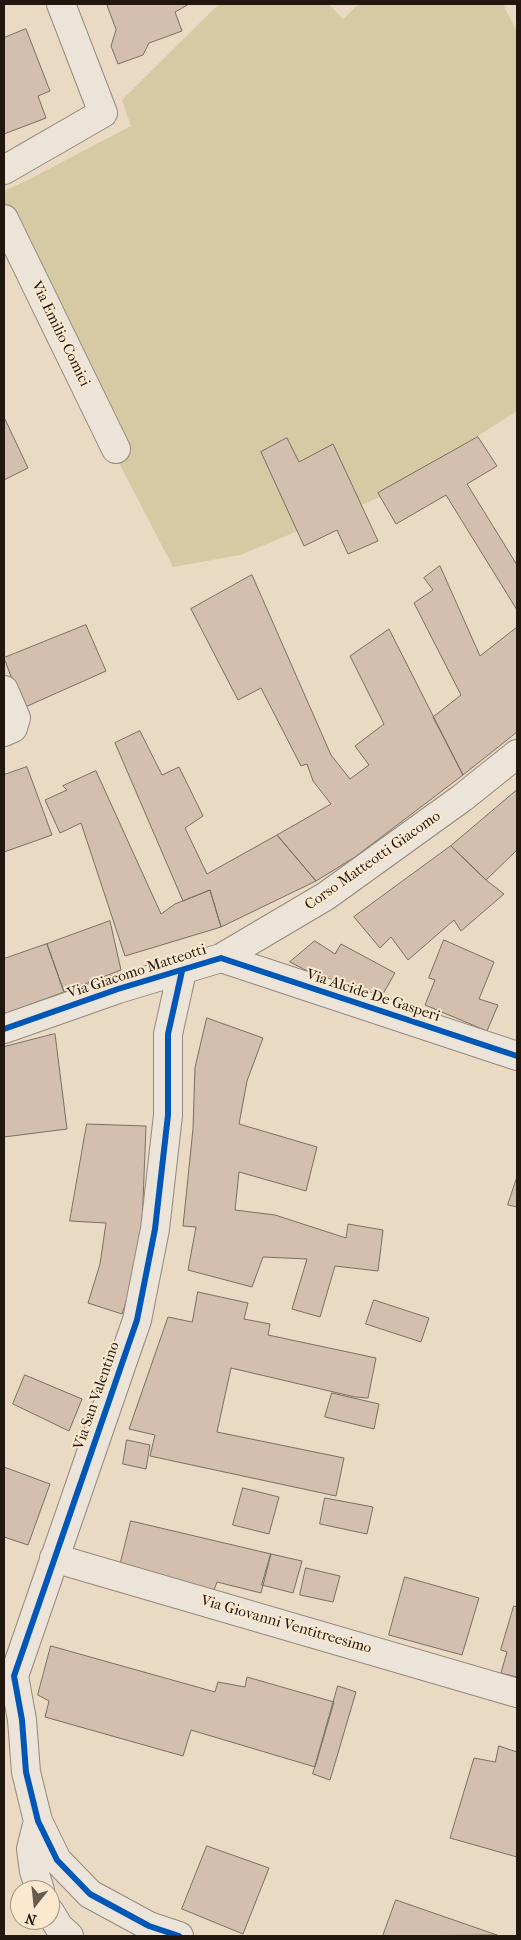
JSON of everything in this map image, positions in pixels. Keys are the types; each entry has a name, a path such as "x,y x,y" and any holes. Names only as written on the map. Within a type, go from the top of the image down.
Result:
{"street":[{"path":"4,170 103,113 61,4"},
{"name":"Via Emilio Comici","path":"4,219 116,449"},
{"path":"4,690 16,718 13,728 4,732"},
{"name":"Corso Matteotti Giacomo","path":"221,958 326,896 462,798 517,754"},
{"name":"Via Giacomo Matteotti","path":"4,1029 118,989 221,958"},
{"name":"Via Alcide De Gasperi","path":"221,958 517,1056"},
{"name":"Via San Valentino","path":"179,1936 149,1926 90,1894 57,1860 38,1821 26,1772 22,1720 9,1674 54,1558 137,1320 156,1229 168,1115 168,1034 182,970"},
{"name":"Via Giovanni Ventitreesimo","path":"54,1558 517,1693"},
{"path":"37,1880 31,1849 38,1821"}],"shaded area":[{"path":"219,4 329,4 343,19 359,4 503,4 517,32 517,411 385,495 240,555 173,567 50,330 4,235 4,191 131,126 122,100"}],"building":[{"path":"107,4 189,4 175,12 182,31 149,43 143,55 118,64 111,46 116,30"},
{"path":"26,29 50,91 38,96 46,118 4,134 4,38"},
{"path":"4,417 28,468 4,480"},
{"path":"478,437 497,466 467,484 517,565 517,610 446,495 396,524 378,493"},
{"path":"287,438 299,462 333,444 378,541 348,554 337,530 304,546 261,452"},
{"path":"440,566 480,656 517,627 517,732 463,775 433,717 461,695 414,603 433,590 424,578"},
{"path":"252,575 331,755 350,779 369,765 355,746 384,724 350,656 389,629 463,775 355,857 316,881 277,835 331,804 313,781 307,764 301,766 261,688 238,700 191,609"},
{"path":"86,625 106,671 23,708 4,658"},
{"path":"140,731 162,775 179,767 203,816 185,828 207,874 277,835 316,881 221,927 210,890 183,901 115,743"},
{"path":"27,767 52,835 4,852 4,775"},
{"path":"96,771 161,914 175,904 210,890 221,927 125,956 81,823 60,833 45,800 67,790 63,786"},
{"path":"517,790 517,850 486,880 451,846"},
{"path":"451,846 486,880 504,894 461,931 454,920 408,960 391,937 380,948 354,917"},
{"path":"110,921 121,970 64,992 47,944"},
{"path":"444,940 494,962 479,999 498,1005 487,1031 425,1005 435,980 429,978"},
{"path":"315,941 335,954 341,944 395,973 380,999 352,984 348,992 290,962"},
{"path":"47,944 64,992 4,1014 4,959"},
{"path":"207,1018 263,1038 247,1081 239,1124 317,1147 306,1191 239,1172 235,1210 275,1215 346,1238 348,1224 383,1230 378,1271 335,1266 320,1317 292,1309 307,1259 263,1257 252,1287 188,1270 196,1227 183,1226 193,1129 195,1068"},
{"path":"55,1034 67,1129 4,1137 4,1047"},
{"path":"87,1124 146,1126 142,1226 134,1278 122,1314 88,1303 100,1264 106,1223 70,1221"},
{"path":"517,1177 517,1207 508,1205"},
{"path":"198,1292 248,1303 244,1319 270,1324 268,1335 376,1358 368,1398 355,1397 231,1368 217,1432 344,1458 336,1496 150,1456 155,1435 129,1429 168,1317 192,1322"},
{"path":"374,1300 429,1318 421,1342 366,1324"},
{"path":"25,1375 82,1399 69,1431 13,1404"},
{"path":"332,1393 379,1404 374,1429 325,1417"},
{"path":"127,1440 150,1445 146,1469 123,1464"},
{"path":"4,1467 50,1484 28,1545 4,1537"},
{"path":"243,1488 279,1497 269,1534 233,1525"},
{"path":"325,1498 373,1507 367,1534 320,1524"},
{"path":"131,1521 271,1554 261,1593 217,1582 214,1590 120,1566"},
{"path":"271,1554 302,1561 293,1593 262,1585"},
{"path":"306,1568 340,1576 333,1602 300,1595"},
{"path":"405,1577 479,1598 462,1655 389,1635"},
{"path":"514,1606 517,1607 517,1677 501,1673 507,1652 501,1650"},
{"path":"51,1646 215,1692 218,1682 245,1687 247,1677 334,1702 315,1767 191,1730 183,1756 45,1717 49,1701 38,1695"},
{"path":"338,1686 356,1692 330,1780 313,1774"},
{"path":"499,1746 517,1752 517,1857 450,1838 474,1758 495,1762"},
{"path":"207,1846 269,1868 243,1934 182,1909"},
{"path":"396,1900 497,1935 383,1936"}],"cycle path":[{"path":"4,1029 118,989 221,958 517,1056"},
{"path":"179,1936 149,1926 90,1894 57,1860 38,1821 26,1772 22,1720 14,1676 137,1320 155,1229 168,1115 168,1034 182,971"}]}
